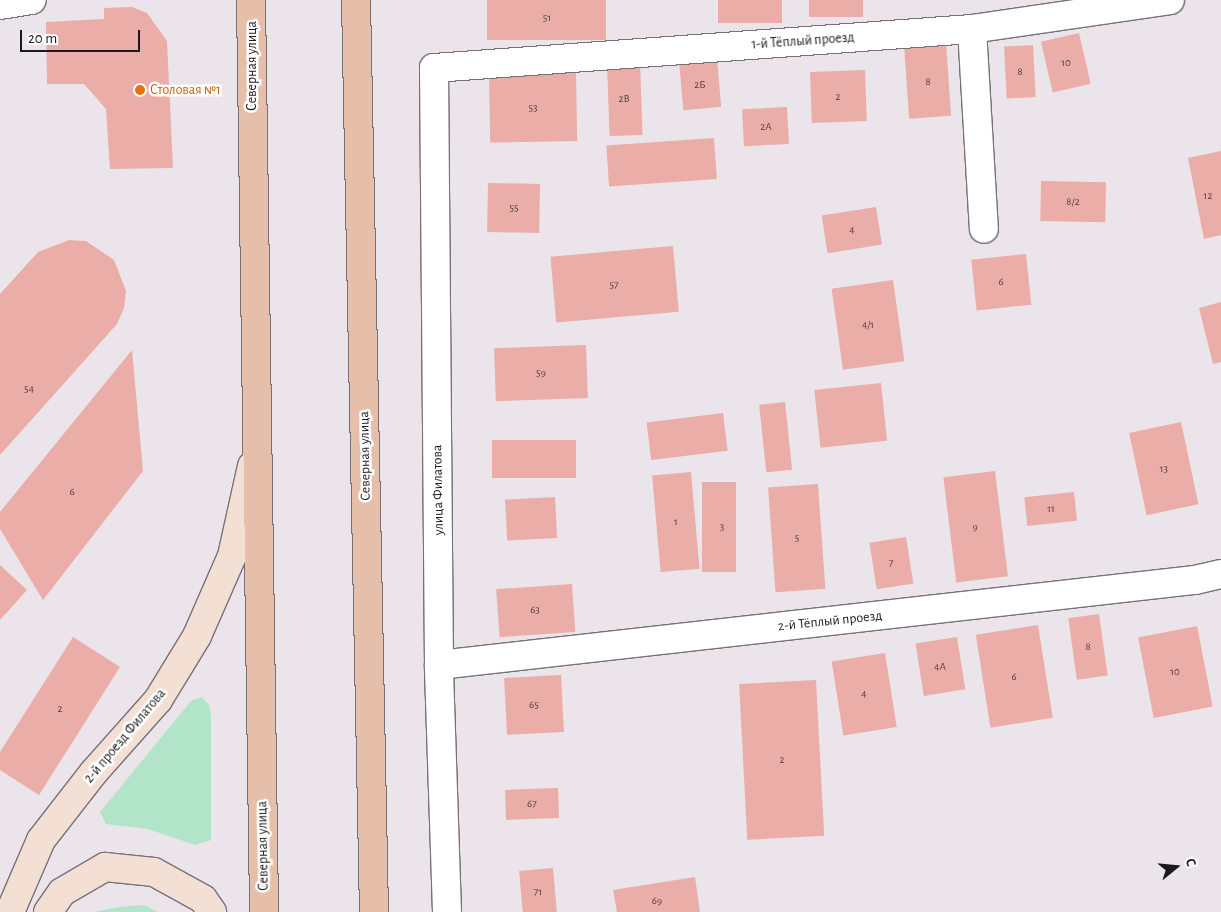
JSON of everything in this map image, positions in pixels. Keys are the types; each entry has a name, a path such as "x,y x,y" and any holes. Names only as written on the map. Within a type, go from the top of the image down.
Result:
{"main road":[{"name":"Северная улица","path":"252,0 264,912"},
{"name":"Северная улица","path":"356,0 374,912"},
{"name":"2-й проезд Филатова","path":"10,912 41,840 94,772 158,700 197,636 232,556 258,438"},
{"path":"48,912 62,892 105,867 154,872 203,899 212,912"}],"street":[{"path":"0,5 32,0"},
{"name":"1-й Тёплый проезд","path":"434,68 972,29 1170,0"},
{"path":"972,29 984,229"},
{"name":"улица Филатова","path":"434,68 439,665 447,912"},
{"name":"2-й Тёплый проезд","path":"439,665 1195,580 1221,574"}],"green space":[{"path":"202,697 209,705 211,717 211,840 195,845 148,829 106,824 100,812 191,701"},
{"path":"144,905 158,912 93,912 119,907"}],"building":[{"path":"487,0 606,0 606,40 487,40"},
{"path":"718,0 782,0 782,23 718,23"},
{"path":"809,0 863,0 863,17 809,17"},
{"path":"132,7 147,13 167,41 173,168 110,169 106,109 84,84 47,84 46,22 104,19 104,8"},
{"path":"1079,33 1091,84 1053,92 1041,42"},
{"path":"946,43 951,116 909,119 904,46"},
{"path":"1033,45 1036,97 1007,98 1004,47"},
{"path":"717,59 721,107 683,110 679,62"},
{"path":"640,62 643,135 610,136 607,63"},
{"path":"865,70 867,121 812,123 810,72"},
{"path":"576,73 577,141 490,143 489,75"},
{"path":"787,107 789,144 744,146 742,109"},
{"path":"714,138 717,179 609,186 606,146"},
{"path":"1221,151 1221,235 1204,239 1188,158"},
{"path":"1041,181 1106,182 1105,222 1040,221"},
{"path":"488,183 540,184 539,233 487,232"},
{"path":"876,207 882,245 828,253 822,216"},
{"path":"69,240 86,241 114,260 126,291 124,308 117,324 0,455 0,294 38,252"},
{"path":"673,246 679,312 556,322 550,257"},
{"path":"1026,254 1031,305 977,310 971,260"},
{"path":"893,280 904,361 843,370 832,289"},
{"path":"1221,302 1221,362 1213,364 1199,308"},
{"path":"586,345 588,398 496,401 494,348"},
{"path":"132,350 143,471 43,600 0,529 0,512"},
{"path":"881,383 887,441 820,448 814,390"},
{"path":"785,402 792,470 766,472 759,405"},
{"path":"723,413 728,451 651,460 647,422"},
{"path":"1181,422 1198,504 1147,515 1129,433"},
{"path":"492,440 576,440 576,478 492,478"},
{"path":"995,471 1008,576 956,583 943,477"},
{"path":"691,472 699,569 661,572 652,475"},
{"path":"702,482 736,482 736,572 702,572"},
{"path":"818,484 825,589 775,592 768,487"},
{"path":"1074,492 1077,521 1027,526 1024,497"},
{"path":"555,497 557,538 507,541 505,500"},
{"path":"906,537 913,583 877,589 869,543"},
{"path":"0,565 27,590 0,620"},
{"path":"572,584 575,632 500,637 496,589"},
{"path":"1099,614 1108,675 1077,680 1068,618"},
{"path":"1038,625 1053,718 990,728 976,635"},
{"path":"1197,626 1213,706 1154,718 1138,637"},
{"path":"73,637 120,667 39,795 0,770 0,752"},
{"path":"957,637 965,689 924,696 916,644"},
{"path":"885,653 897,727 843,736 832,661"},
{"path":"561,675 564,732 507,735 504,678"},
{"path":"816,680 824,836 747,840 739,684"},
{"path":"558,788 559,818 506,820 505,790"},
{"path":"553,868 557,912 523,912 519,871"},
{"path":"695,877 700,912 617,912 613,890"}],"place":[{"name":"Столовая №1","path":"140,90"}]}
